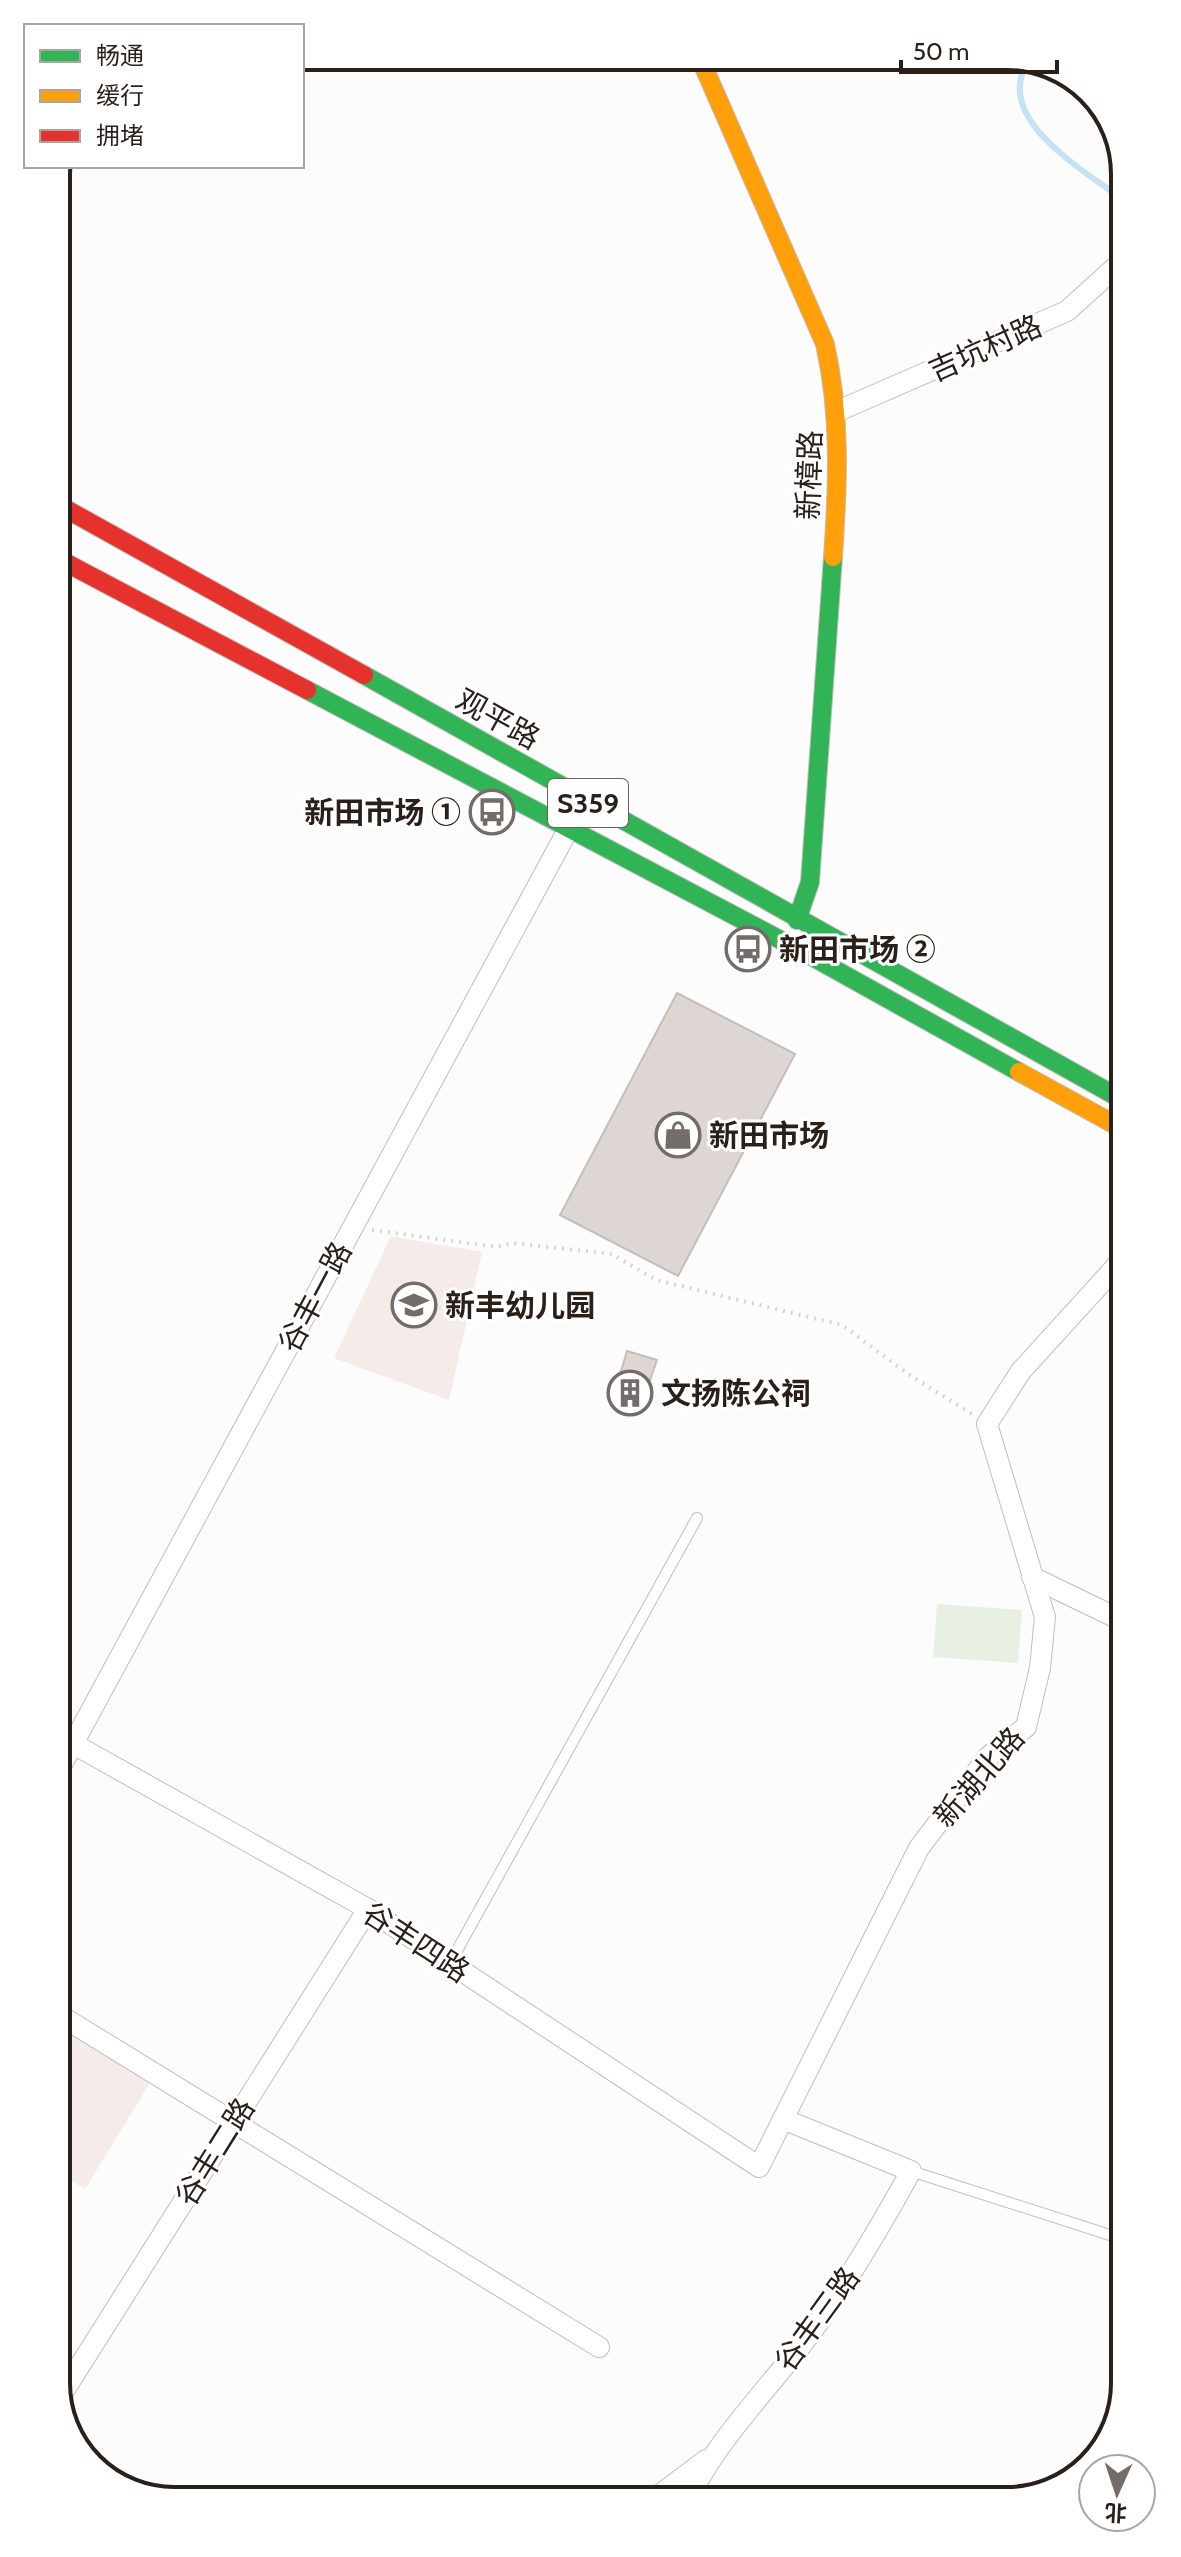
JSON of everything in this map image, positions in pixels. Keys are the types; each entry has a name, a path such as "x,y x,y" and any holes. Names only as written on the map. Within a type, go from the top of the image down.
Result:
{"main road":[{"name":"新樟路","path":"705,70 820,328 832,369 838,411 840,460 810,882 797,920"},
{"name":"观平路","path":"70,511 1111,1093"},
{"name":"观平路","path":"70,565 809,955 1111,1122"}],"street":[{"name":"吉坑村路","path":"838,411 1067,311 1111,271"},
{"name":"谷丰一路","path":"70,1736 353,1227 569,828"},
{"path":"987,1424 1021,1371 1111,1272"},
{"name":"新湖北路","path":"759,2167 919,1848 988,1757 1026,1727 1040,1668 1045,1617 987,1424"},
{"path":"1032,1577 1111,1615"},
{"name":"谷丰四路","path":"70,1743 368,1909 759,2167"},
{"name":"谷丰二路","path":"70,2381 368,1909"},
{"path":"70,2022 599,2347"},
{"path":"783,2119 911,2171"},
{"name":"谷丰三路","path":"709,2458 809,2334 866,2252 911,2171"},
{"path":"694,2487 709,2458"},
{"path":"670,2487 709,2458"}],"lane":[{"path":"450,1963 697,1518"},
{"path":"911,2171 1111,2235"}],"path":[{"path":"353,1227 497,1247 512,1243 612,1254 656,1280 842,1325 908,1374 987,1424"}],"shaded area":[{"name":"新丰幼儿园","path":"391,1236 482,1252 449,1400 334,1358"},
{"path":"937,1604 1022,1610 1018,1663 933,1657"},
{"path":"70,2032 151,2081 85,2189 70,2180"}],"building":[{"name":"新田市场","path":"677,993 795,1054 678,1276 560,1215"},
{"path":"627,1351 657,1360 650,1380 621,1371"},
{"path":"621,1371 629,1374 627,1382 618,1379"},
{"path":"641,1377 650,1380 648,1388 639,1385"},
{"name":"文扬陈公祠","path":"618,1379 648,1388 641,1408 612,1399"}],"waterway":[{"path":"1024,72 1020,82 1022,102 1031,122 1065,157 1111,191"}],"traffic: fast":[{"path":"797,920 810,882 833,557"},
{"path":"364,675 1111,1093"},
{"path":"307,690 809,955 1019,1072"}],"traffic: slow":[{"path":"705,70 825,344 834,397 837,450 833,557"},
{"path":"1019,1072 1111,1123"}],"traffic: jam":[{"path":"70,511 364,675"},
{"path":"70,565 307,690"}],"place":[{"name":"新田市场 ①","path":"492,812"},
{"name":"新田市场 ②","path":"748,949"},
{"name":"新田市场","path":"678,1135"},
{"name":"新丰幼儿园","path":"414,1305"},
{"name":"文扬陈公祠","path":"630,1393"}]}
